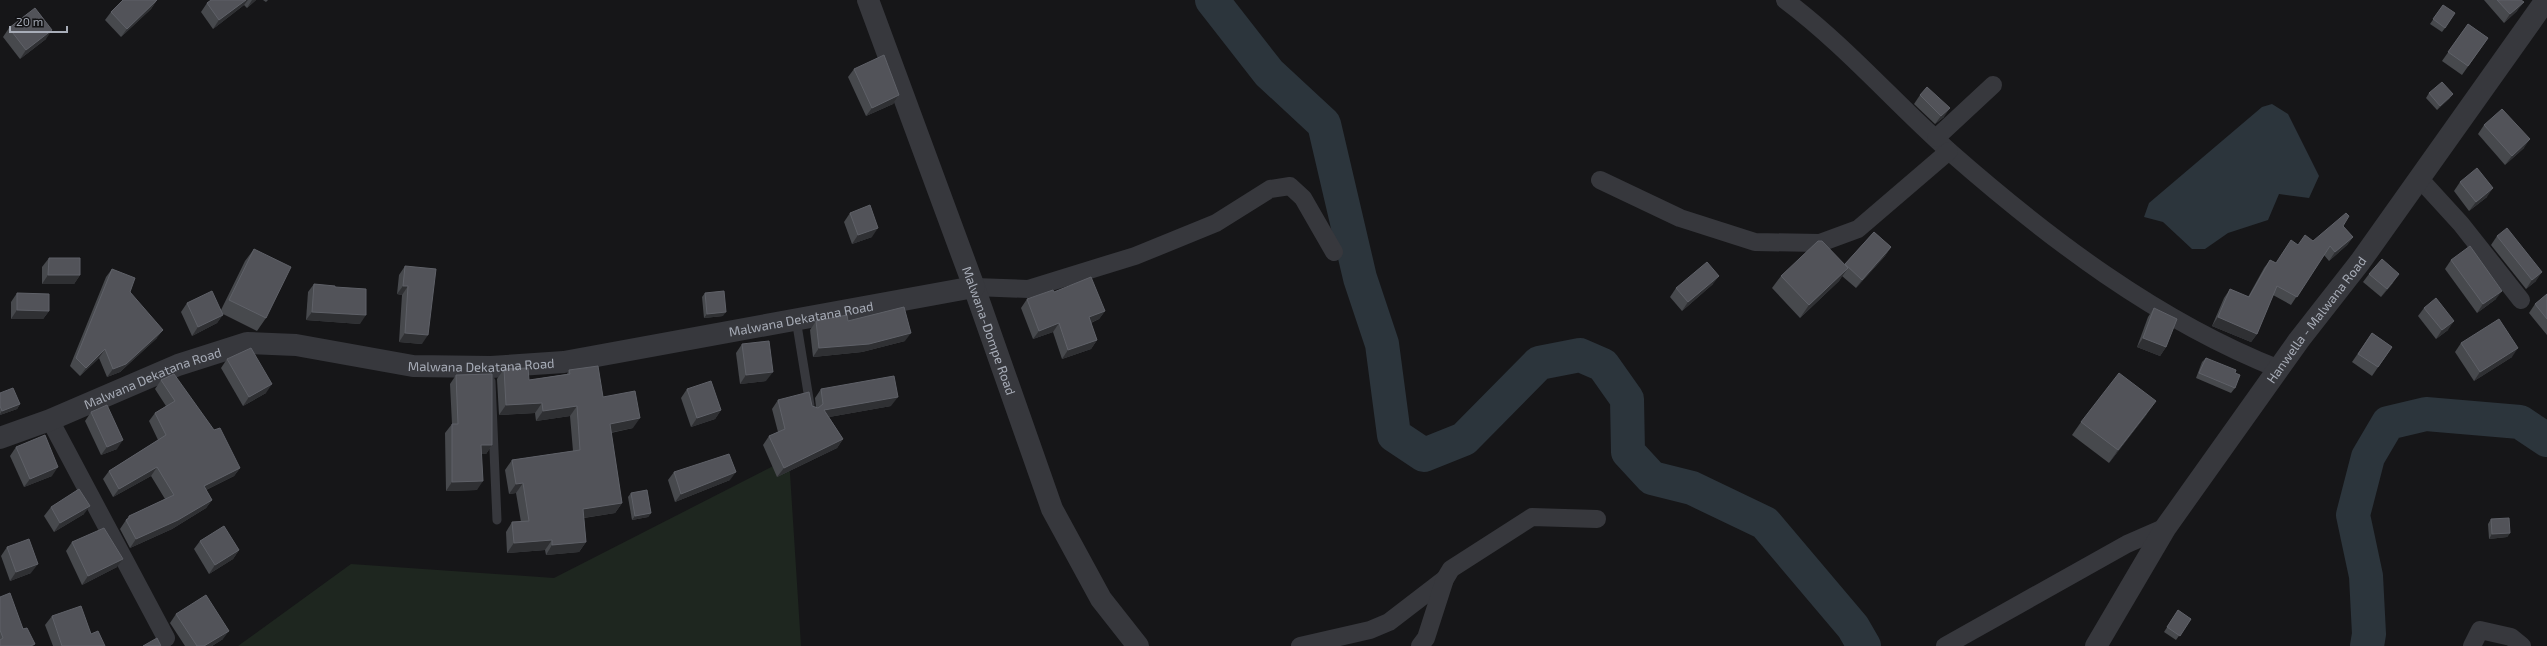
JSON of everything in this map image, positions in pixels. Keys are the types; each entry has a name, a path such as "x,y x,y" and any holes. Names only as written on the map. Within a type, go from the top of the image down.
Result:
{"street":[{"name":"Malwana-Dompe Road","path":"868,0 974,287 1052,509 1101,599 1138,646"},
{"path":"1785,0 1805,15 1875,78 1949,151 2037,226 2159,310 2232,351 2279,369"},
{"name":"Hanwella - Malwana Road","path":"2096,646 2166,526 2419,178 2546,0"},
{"path":"1936,138 1993,85"},
{"path":"1600,180 1680,218 1755,242 1820,243 1858,229 1949,151"},
{"path":"2419,178 2461,224 2521,300"},
{"path":"974,287 1028,289 1135,256 1216,223 1270,188 1290,186 1303,198 1334,252"},
{"name":"Malwana Dekatana Road","path":"0,438 50,420 178,365 246,343 296,345 414,366 491,367 564,362 974,287"},
{"path":"50,420 166,638"},
{"path":"1420,646 1426,638 1445,580 1451,569 1532,517 1597,519"},
{"path":"1945,646 2127,544 2166,526"},
{"path":"1300,646 1370,630 1390,622 1445,580"},
{"path":"2472,646 2480,630 2511,637 2522,646"}],"lane":[{"path":"796,319 811,411"},
{"path":"491,367 497,520"}],"shaded area":[{"path":"2272,104 2288,114 2319,176 2309,198 2279,194 2268,220 2228,233 2205,249 2192,249 2163,222 2144,217 2149,203 2262,107"},
{"path":"789,458 801,646 238,646 351,564 554,578"}],"building":[{"path":"123,0 157,0 127,29 111,12"},
{"path":"211,0 246,0 219,20 207,3"},
{"path":"2497,0 2521,0 2524,2 2510,14"},
{"path":"2443,5 2455,13 2445,28 2433,19"},
{"path":"35,8 52,30 26,50 9,28"},
{"path":"2468,24 2488,38 2468,66 2448,52"},
{"path":"884,55 899,95 872,108 854,69"},
{"path":"2442,82 2453,94 2440,106 2429,93"},
{"path":"1927,87 1950,108 1941,116 1920,95"},
{"path":"2502,109 2530,139 2512,156 2484,125"},
{"path":"2477,168 2493,188 2476,202 2460,182"},
{"path":"870,205 878,228 858,235 850,213"},
{"path":"2346,213 2349,216 2343,226 2353,237 2335,252 2330,246 2297,297 2277,286 2257,334 2218,317 2230,289 2249,297 2270,260 2276,263 2291,240 2298,245 2305,235 2313,241"},
{"path":"2507,228 2542,272 2532,280 2497,236"},
{"path":"1874,232 1891,247 1862,280 1845,264"},
{"path":"1818,241 1822,241 1848,268 1809,305 1781,276"},
{"path":"2470,246 2502,291 2483,304 2451,260"},
{"path":"254,249 291,267 266,318 229,300"},
{"path":"49,258 80,258 80,275 48,275"},
{"path":"2382,259 2399,274 2387,289 2369,274"},
{"path":"1707,262 1719,276 1688,302 1676,288"},
{"path":"405,266 436,269 428,335 405,333 408,286 403,286"},
{"path":"112,269 135,278 130,292 163,330 126,364 113,369 105,349 86,368 76,358"},
{"path":"1091,277 1105,311 1089,317 1097,340 1068,350 1059,323 1039,331 1027,299 1053,290 1054,292"},
{"path":"314,284 366,289 366,315 312,312"},
{"path":"212,291 223,315 198,327 187,303"},
{"path":"724,291 726,312 707,314 705,293"},
{"path":"17,293 49,294 49,311 17,310"},
{"path":"2547,294 2547,319 2535,304"},
{"path":"2436,298 2454,321 2442,330 2424,308"},
{"path":"904,307 911,333 869,344 819,348 816,321 847,315 848,321"},
{"path":"2154,308 2177,319 2166,347 2143,338"},
{"path":"2499,319 2518,348 2480,372 2461,343"},
{"path":"2372,333 2392,347 2378,367 2358,354"},
{"path":"769,341 773,372 746,375 742,344"},
{"path":"251,348 272,384 249,397 227,359"},
{"path":"2206,358 2236,370 2235,373 2240,375 2235,388 2199,373"},
{"path":"598,366 603,397 635,391 640,418 610,424 622,503 583,509 586,542 552,545 552,540 514,543 512,522 529,521 523,483 516,484 512,460 580,450 577,406 543,411 542,403 506,405 504,369 528,368 529,380 570,374 569,370"},
{"path":"2119,373 2156,401 2118,450 2081,422"},
{"path":"174,374 214,430 220,428 240,468 204,486 212,500 178,520 136,539 126,520 129,516 174,495 157,467 119,489 109,471 166,435 155,413 175,401 161,380"},
{"path":"492,374 492,445 481,445 483,481 452,482 452,424 458,424 456,375"},
{"path":"894,376 898,397 824,410 843,439 784,468 769,436 785,429 778,400 809,392 812,406 818,408 823,404 821,389"},
{"path":"711,381 721,410 697,418 687,389"},
{"path":"13,388 20,404 2,411 0,406 0,393"},
{"path":"107,405 123,440 107,447 91,412"},
{"path":"45,435 58,467 30,479 16,447"},
{"path":"729,454 736,472 681,494 674,472"},
{"path":"79,489 90,506 60,523 51,507"},
{"path":"647,490 651,513 635,516 631,493"},
{"path":"2509,518 2510,533 2492,534 2491,519"},
{"path":"224,526 239,550 215,565 200,541"},
{"path":"104,528 123,559 88,576 72,542"},
{"path":"29,539 38,564 16,572 7,547"},
{"path":"10,593 23,629 27,628 35,644 30,646 0,646 0,640 3,638 0,630 0,597"},
{"path":"206,595 229,631 204,646 197,646 176,614"},
{"path":"81,606 91,634 98,631 105,646 62,646 52,616"},
{"path":"2178,610 2191,619 2180,636 2167,627"},
{"path":"157,638 161,646 143,646"}],"waterway":[{"path":"1212,0 1269,73 1324,124 1360,278 1382,344 1394,435 1424,455 1464,439 1539,363 1580,355 1603,365 1627,399 1628,452 1652,478 1692,488 1765,523 1853,627 1864,646"},
{"path":"2367,646 2369,634 2366,576 2353,515 2368,457 2388,423 2426,414 2520,422 2547,440"}]}
